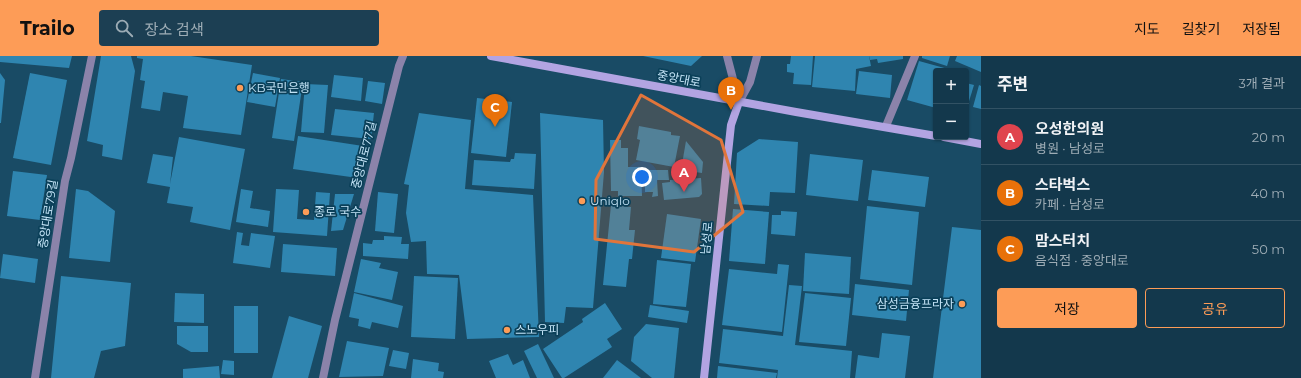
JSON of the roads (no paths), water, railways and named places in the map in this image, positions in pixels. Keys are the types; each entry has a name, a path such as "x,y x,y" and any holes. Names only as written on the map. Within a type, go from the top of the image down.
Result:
{"main road":[{"name":"중앙대로","path":"491,56 738,102 886,126 933,135"},
{"name":"남성로","path":"704,378 732,125 738,102"},
{"path":"960,140 981,144"}],"street":[{"name":"중앙대로79길","path":"35,378 65,180 92,56"},
{"name":"중앙대로77길","path":"323,378 335,320 399,66 403,56"},
{"path":"727,56 738,102"},
{"path":"738,102 750,82 757,56"},
{"path":"886,126 915,56"}],"place":[{"name":"KB국민은행","path":"240,88"},
{"name":"스타벅스","path":"731,110"},
{"name":"맘스터치","path":"495,127"},
{"name":"오성한의원","path":"684,192"},
{"name":"Uniqlo","path":"582,201"},
{"name":"종로 국수","path":"306,212"},
{"name":"삼성금융프라자","path":"962,304"},
{"name":"스노우피","path":"507,330"}]}
